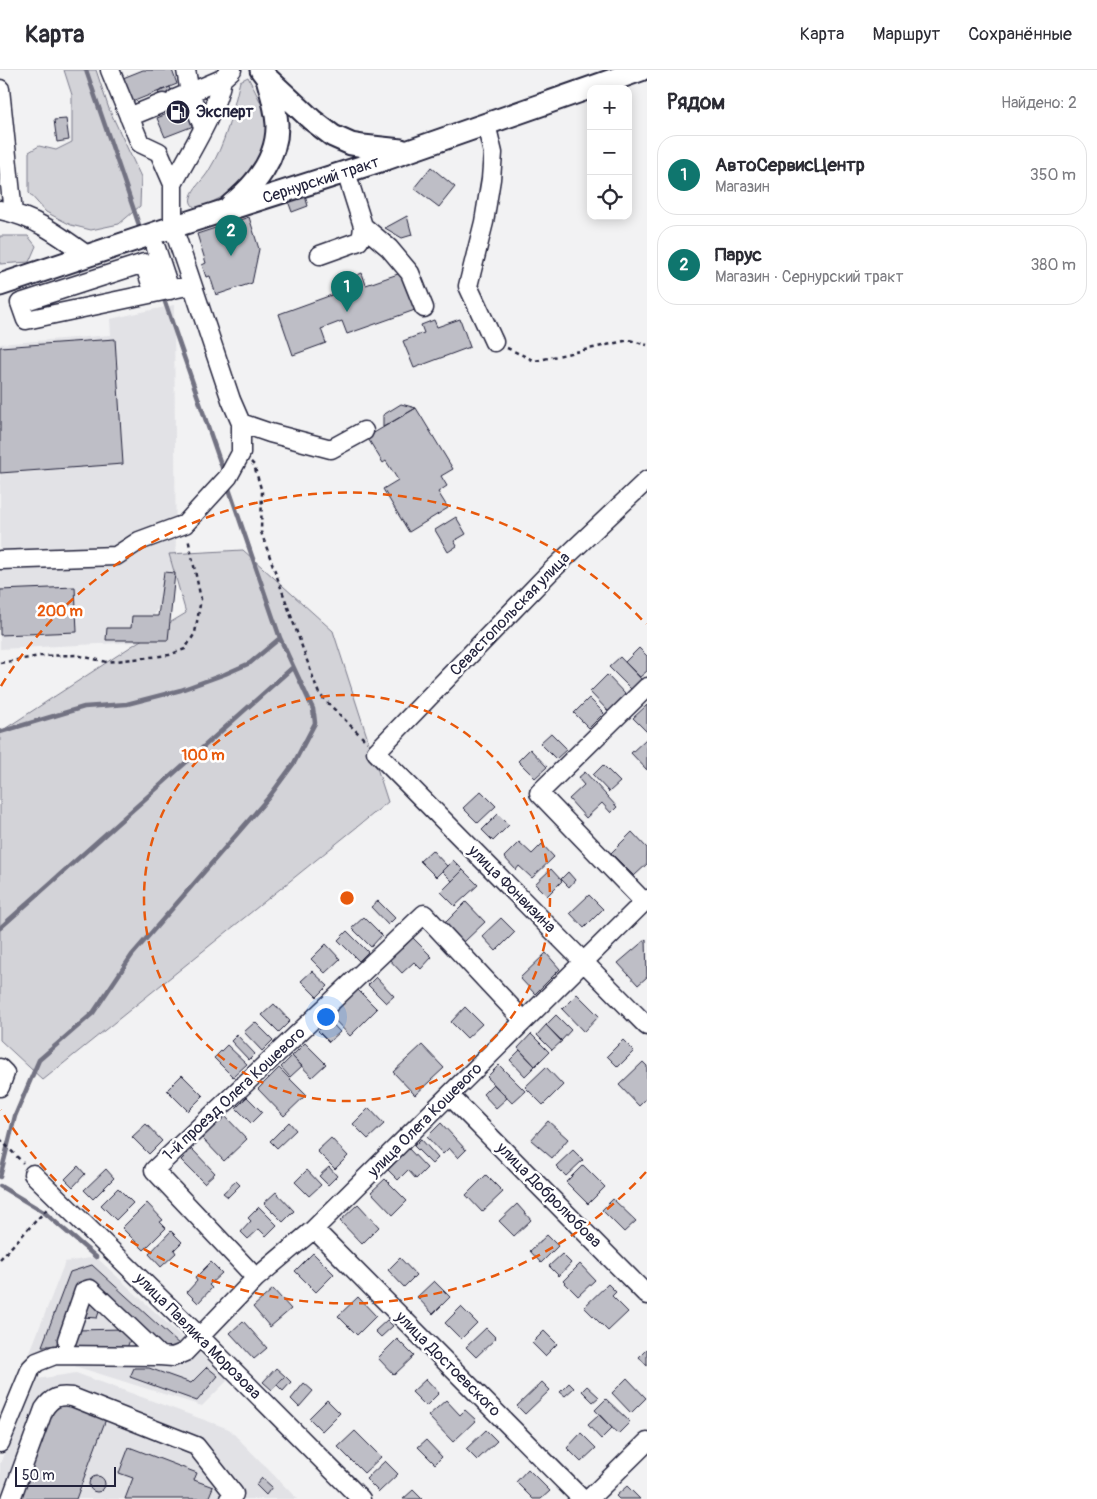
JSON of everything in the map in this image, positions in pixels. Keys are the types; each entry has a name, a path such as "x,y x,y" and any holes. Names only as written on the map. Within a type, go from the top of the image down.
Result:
{"main road":[{"name":"Сернурский тракт","path":"0,285 409,151 641,70"},
{"path":"264,74 324,130 342,140 363,146 409,151"},
{"path":"222,211 243,195 256,180 267,165 273,150 277,124 275,109 264,74"}],"street":[{"path":"0,560 116,556 139,541 185,524 225,480 241,453 241,423 231,400 173,227 173,184 159,152 140,143 110,70"},
{"path":"176,98 186,70"},
{"path":"129,117 227,74"},
{"path":"173,184 203,127 227,74"},
{"path":"0,88 7,211 34,220 88,256"},
{"path":"176,98 203,127"},
{"path":"486,124 494,153 492,179 484,222 468,286 494,342"},
{"path":"320,255 359,241 362,235 363,226 346,172"},
{"path":"363,226 389,248 410,273 424,308"},
{"path":"156,248 162,291"},
{"path":"162,291 144,263 20,303 26,320 192,285"},
{"path":"241,423 270,433 331,449 364,431"},
{"name":"Севастопольская улица","path":"376,752 548,572 647,480"},
{"path":"645,901 539,793 647,686"},
{"name":"улица Фонвизина","path":"376,752 647,1026"},
{"name":"улица Олега Кошевого","path":"0,1443 31,1368 37,1362 55,1355 173,1357 185,1352 256,1278 314,1229 645,901"},
{"name":"1-й проезд Олега Кошевого","path":"256,1278 154,1170 424,914 524,1021"},
{"path":"0,1068 5,1073 0,1087"},
{"name":"улица Добролюбова","path":"450,1096 647,1295"},
{"name":"улица Павлика Морозова","path":"33,1174 200,1337 361,1499"},
{"name":"улица Достоевского","path":"314,1229 582,1499"},
{"path":"67,1340 84,1291 90,1289 160,1356"},
{"path":"11,1499 44,1409 50,1400 60,1395 72,1397 196,1446 234,1494 229,1499"},
{"path":"589,1499 647,1442"}],"path":[{"path":"494,342 535,361 630,340 647,345"},
{"path":"241,453 254,465 262,492 261,532 319,694 376,752"},
{"path":"0,663 40,656 76,655 107,662 169,655 185,649 195,633 201,599 185,524"},
{"path":"0,1139 33,1174"},
{"path":"0,1259 58,1198"}],"shaded area":[{"path":"64,70 96,70 109,109 141,177 140,206 119,224 91,230 71,225 46,212 29,193 29,152 39,146 56,150 72,142 72,95"},
{"path":"248,77 265,111 266,132 264,148 246,180 228,194 198,209 191,203 192,194 214,161 228,128 240,81"},
{"path":"0,236 28,236 36,246 29,262 0,264"},
{"path":"174,305 176,577 138,642 0,649 0,344 111,335 110,319"},
{"path":"243,550 333,631 388,802 43,1080 0,1040 0,732 186,613 169,554"},
{"path":"96,1257 228,1380 202,1406 30,1352 65,1262"},
{"path":"76,1373 229,1429 297,1499 0,1499 0,1464 31,1380"}],"building":[{"path":"143,70 172,70 177,84 127,104 118,80"},
{"name":"Эксперт","path":"170,87 179,109 188,106 196,125 165,137 157,118 167,114 158,92"},
{"path":"66,119 69,140 57,142 54,120"},
{"path":"431,167 455,187 439,207 414,188"},
{"path":"305,196 308,206 292,212 288,201"},
{"path":"407,216 412,235 402,238 385,228"},
{"path":"249,217 259,249 252,283 216,295 210,276 206,277 202,265 206,263 197,234"},
{"path":"362,273 366,285 401,273 415,310 347,334 342,321 321,329 326,343 293,355 279,314 351,288 348,279"},
{"path":"460,319 470,347 414,368 403,341 424,333 421,325 434,320 437,327"},
{"path":"115,339 123,464 0,473 0,347"},
{"path":"401,404 416,408 383,427 383,415"},
{"path":"416,408 453,469 441,476 447,486 438,492 448,508 409,532 383,489 398,480 386,461 383,463 367,437"},
{"path":"456,517 466,534 454,541 457,546 448,552 435,530"},
{"path":"164,572 175,573 168,640 106,640 107,628 131,628 132,616 158,616"},
{"path":"75,587 77,632 0,635 0,590"},
{"path":"639,648 647,656 647,671 640,677 625,662"},
{"path":"620,657 644,682 634,692 609,667"},
{"path":"607,675 626,695 609,712 590,692"},
{"path":"589,698 604,713 589,728 574,713"},
{"path":"647,705 647,732 633,718"},
{"path":"551,733 567,749 556,759 540,743"},
{"path":"647,740 647,770 631,753"},
{"path":"530,749 547,767 535,778 518,761"},
{"path":"603,765 620,782 609,792 593,775"},
{"path":"585,772 617,807 611,813 602,803 586,818 569,799 584,785 578,778"},
{"path":"481,791 496,806 478,823 463,808"},
{"path":"498,814 509,825 493,841 482,830"},
{"path":"632,832 647,848 647,864 634,876 611,853"},
{"path":"519,842 532,854 542,844 554,857 532,878 519,866 516,870 504,857"},
{"path":"432,850 447,866 436,877 420,861"},
{"path":"453,860 463,870 452,881 442,871"},
{"path":"551,869 562,881 547,896 535,884"},
{"path":"463,870 478,885 455,906 441,892"},
{"path":"568,872 575,880 569,887 561,879"},
{"path":"589,895 603,909 584,928 570,913"},
{"path":"378,901 395,918 388,925 371,907"},
{"path":"466,902 485,922 464,942 445,923"},
{"path":"364,917 382,935 371,947 352,928"},
{"path":"501,918 515,932 496,951 482,936"},
{"path":"347,931 368,952 359,961 338,940"},
{"path":"413,938 432,957 421,969 414,962 402,973 386,956 398,945 402,949"},
{"path":"646,939 647,977 638,985 618,963"},
{"path":"326,944 340,959 325,973 311,959"},
{"path":"546,953 560,969 535,994 520,978"},
{"path":"312,971 328,986 317,997 301,981"},
{"path":"376,977 394,996 386,1003 368,985"},
{"path":"355,987 377,1009 350,1036 328,1013"},
{"path":"577,994 599,1016 584,1032 562,1009"},
{"path":"274,1004 290,1021 279,1032 262,1015"},
{"path":"465,1007 482,1024 467,1038 451,1022"},
{"path":"556,1015 571,1030 561,1041 546,1025"},
{"path":"329,1020 340,1032 329,1042 318,1031"},
{"path":"255,1022 273,1040 262,1051 244,1032"},
{"path":"546,1025 562,1041 552,1050 537,1035"},
{"path":"531,1034 549,1052 535,1066 518,1048"},
{"path":"237,1035 255,1054 249,1060 231,1041"},
{"path":"623,1040 634,1051 618,1067 607,1056"},
{"path":"305,1043 326,1064 312,1077 292,1056"},
{"path":"227,1045 247,1064 233,1077 214,1058"},
{"path":"422,1045 444,1068 415,1095 393,1072"},
{"path":"520,1050 535,1066 525,1076 510,1060"},
{"path":"292,1056 302,1066 290,1077 281,1067"},
{"path":"643,1062 647,1066 647,1098 639,1106 619,1085"},
{"path":"499,1065 525,1091 512,1103 487,1077"},
{"path":"546,1067 563,1085 543,1105 525,1087"},
{"path":"279,1068 306,1095 284,1116 258,1089"},
{"path":"182,1075 203,1096 188,1111 167,1090"},
{"path":"493,1084 507,1098 496,1108 483,1094"},
{"path":"247,1097 262,1112 251,1123 236,1108"},
{"path":"369,1108 384,1124 368,1139 353,1124"},
{"path":"225,1116 247,1139 224,1161 202,1138"},
{"path":"548,1121 568,1139 552,1158 531,1140"},
{"path":"289,1122 296,1130 277,1148 270,1141"},
{"path":"441,1123 466,1150 458,1158 449,1148 443,1154 427,1137"},
{"path":"146,1124 162,1141 149,1154 132,1137"},
{"path":"331,1138 348,1156 335,1169 317,1151"},
{"path":"421,1139 438,1158 432,1164 414,1146"},
{"path":"192,1149 215,1173 204,1183 181,1160"},
{"path":"409,1149 427,1168 416,1179 408,1170 398,1180 388,1170"},
{"path":"573,1150 583,1160 566,1176 556,1166"},
{"path":"583,1165 605,1187 588,1204 566,1182"},
{"path":"78,1166 85,1174 73,1187 65,1179"},
{"path":"329,1167 337,1176 328,1185 319,1176"},
{"path":"106,1169 114,1178 93,1199 84,1190"},
{"path":"307,1170 321,1185 309,1196 295,1182"},
{"path":"486,1175 503,1192 482,1212 466,1195"},
{"path":"385,1179 407,1201 393,1215 371,1192"},
{"path":"236,1181 240,1185 228,1197 223,1193"},
{"path":"118,1188 133,1203 116,1220 101,1205"},
{"path":"276,1192 294,1211 283,1222 264,1203"},
{"path":"613,1199 636,1221 624,1232 602,1210"},
{"path":"147,1203 163,1220 160,1222 166,1228 144,1250 122,1228"},
{"path":"358,1204 379,1227 362,1244 340,1221"},
{"path":"517,1204 531,1220 514,1236 499,1221"},
{"path":"259,1207 277,1225 266,1236 259,1229 248,1239 241,1232 251,1221 248,1218"},
{"path":"171,1231 182,1242 174,1250 176,1253 161,1267 149,1254"},
{"path":"547,1235 558,1246 541,1263 530,1251"},
{"path":"313,1253 334,1274 316,1292 295,1271"},
{"path":"562,1254 571,1263 559,1276 549,1266"},
{"path":"400,1258 416,1275 404,1287 388,1270"},
{"path":"211,1262 222,1273 209,1285 212,1288 198,1303 187,1292 197,1281 195,1278"},
{"path":"580,1264 595,1280 578,1296 563,1281"},
{"path":"92,1265 181,1346 160,1347 91,1280 79,1283 56,1346 42,1346 70,1272"},
{"path":"434,1281 450,1297 433,1314 417,1297"},
{"path":"608,1284 616,1292 612,1296 628,1312 608,1331 584,1307"},
{"path":"273,1289 291,1309 270,1327 253,1307"},
{"path":"358,1297 376,1316 357,1335 338,1316"},
{"path":"87,1298 100,1309 97,1318 82,1317"},
{"path":"461,1307 477,1323 461,1339 445,1323"},
{"path":"387,1320 393,1326 381,1337 375,1331"},
{"path":"243,1321 267,1348 254,1359 230,1333"},
{"path":"486,1328 496,1338 476,1357 466,1347"},
{"path":"122,1329 131,1337 127,1348 71,1347 76,1330"},
{"path":"544,1331 557,1344 545,1356 532,1343"},
{"path":"397,1339 414,1356 394,1375 378,1358"},
{"path":"647,1349 647,1366 639,1357"},
{"path":"207,1367 218,1376 197,1401 130,1377 134,1368 149,1368 191,1383"},
{"path":"276,1368 285,1376 272,1390 263,1382"},
{"path":"285,1376 291,1382 283,1391 277,1385"},
{"path":"627,1378 646,1398 631,1413 612,1393"},
{"path":"426,1379 439,1393 426,1406 412,1392"},
{"path":"542,1382 550,1390 525,1414 517,1406"},
{"path":"304,1383 313,1391 299,1407 291,1399"},
{"path":"569,1383 574,1388 565,1396 560,1392"},
{"path":"587,1386 599,1397 593,1402 582,1391"},
{"path":"606,1399 630,1422 618,1434 595,1410"},
{"path":"57,1400 106,1419 76,1499 19,1499"},
{"path":"327,1400 340,1413 322,1431 309,1418"},
{"path":"446,1400 460,1415 465,1410 476,1420 453,1442 428,1416"},
{"path":"599,1415 612,1428 601,1439 588,1425"},
{"path":"486,1430 497,1441 477,1460 466,1449"},
{"path":"355,1431 381,1457 364,1473 338,1447"},
{"path":"581,1433 596,1448 581,1462 567,1448"},
{"path":"426,1440 442,1457 435,1464 418,1447"},
{"path":"129,1447 197,1473 194,1480 213,1487 208,1499 125,1499 133,1478 119,1473"},
{"path":"385,1461 398,1474 379,1492 366,1479"},
{"path":"528,1469 550,1491 541,1499 533,1499 516,1482"},
{"path":"97,1476 105,1484 97,1492 89,1484"},
{"path":"262,1478 272,1487 266,1495 256,1485"},
{"path":"627,1486 640,1499 619,1499 616,1496"},
{"path":"413,1490 422,1499 403,1499"}],"waterway":[{"path":"86,70 139,225"},
{"path":"165,302 224,473"},
{"path":"227,483 280,638 313,709 314,717"},
{"path":"0,732 84,707 127,704 181,690 250,663 280,638"},
{"path":"0,928 292,668"},
{"path":"0,1177 15,1116 39,1060 93,1013 132,955 269,797 294,763 315,723 314,714"},
{"path":"0,1186 45,1213 96,1257"}],"place":[{"name":"Эксперт","path":"178,112"},
{"name":"Парус","path":"231,256"},
{"name":"АвтоСервисЦентр","path":"347,312"}]}
